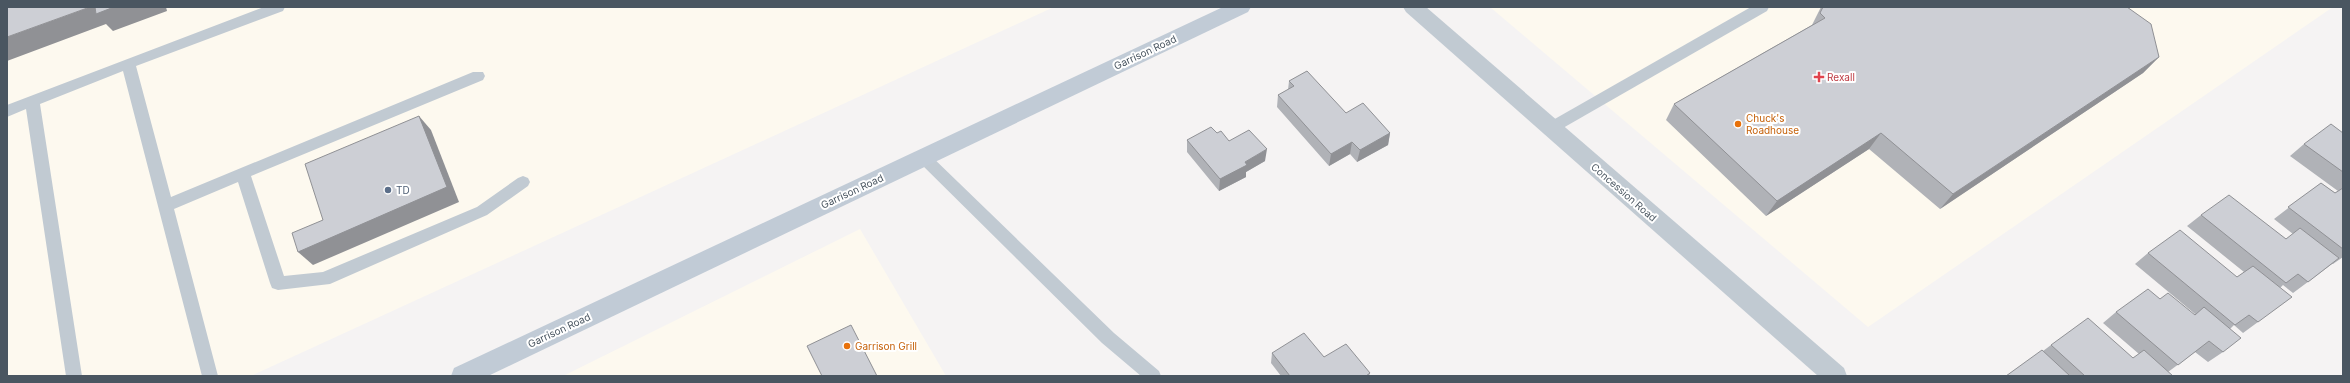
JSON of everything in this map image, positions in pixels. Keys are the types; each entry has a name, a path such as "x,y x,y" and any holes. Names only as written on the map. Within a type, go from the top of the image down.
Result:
{"main road":[{"name":"Garrison Road","path":"463,376 1241,7"}],"street":[{"name":"Concession Road","path":"1413,7 1835,376"}],"lane":[{"path":"7,111 128,63 278,7"},
{"path":"1551,128 1762,7"},
{"path":"128,63 164,206 210,376"},
{"path":"164,206 478,76"},
{"path":"32,101 74,376"},
{"path":"923,157 1108,338 1152,376"},
{"path":"244,173 278,283 324,279 482,212 523,182"}],"shaded area":[{"path":"7,7 1054,7 251,376 7,376"},
{"path":"1490,7 2333,7 1868,327"},
{"path":"860,229 946,376 563,376"}],"building":[{"path":"7,7 90,7 7,37"},
{"path":"95,7 114,7 96,14"},
{"path":"1823,7 2127,7 2151,24 2159,57 1953,194 1881,133 1777,201 1674,104 1825,18 1820,13"},
{"path":"1307,71 1346,113 1363,103 1390,133 1360,150 1352,142 1331,154 1278,95 1294,86 1289,81"},
{"name":"TD","path":"419,116 447,187 298,252 292,233 323,220 305,164"},
{"path":"2331,124 2343,133 2343,172 2304,144"},
{"path":"1211,127 1217,133 1221,131 1229,141 1249,130 1267,149 1245,162 1247,165 1220,179 1187,140"},
{"path":"2321,183 2335,193 2343,188 2343,249 2288,207"},
{"path":"2229,195 2286,239 2300,228 2339,258 2308,282 2298,274 2286,283 2201,215"},
{"path":"2180,230 2237,277 2253,266 2292,297 2258,322 2249,315 2235,325 2148,253"},
{"path":"2148,289 2160,299 2168,293 2195,315 2204,307 2241,338 2223,352 2209,341 2178,365 2116,312"},
{"path":"2088,318 2133,358 2144,350 2173,376 2085,376 2051,345"},
{"name":"Garrison Grill","path":"851,325 877,376 822,376 807,346"},
{"path":"1304,333 1324,357 1346,344 1370,373 1366,376 1290,376 1272,353"},
{"path":"2042,350 2070,376 2006,376"}],"place":[{"name":"Rexall","path":"1819,77"},
{"name":"Chuck's Roadhouse","path":"1738,124"},
{"name":"TD","path":"388,190"},
{"name":"Garrison Grill","path":"847,346"}]}
